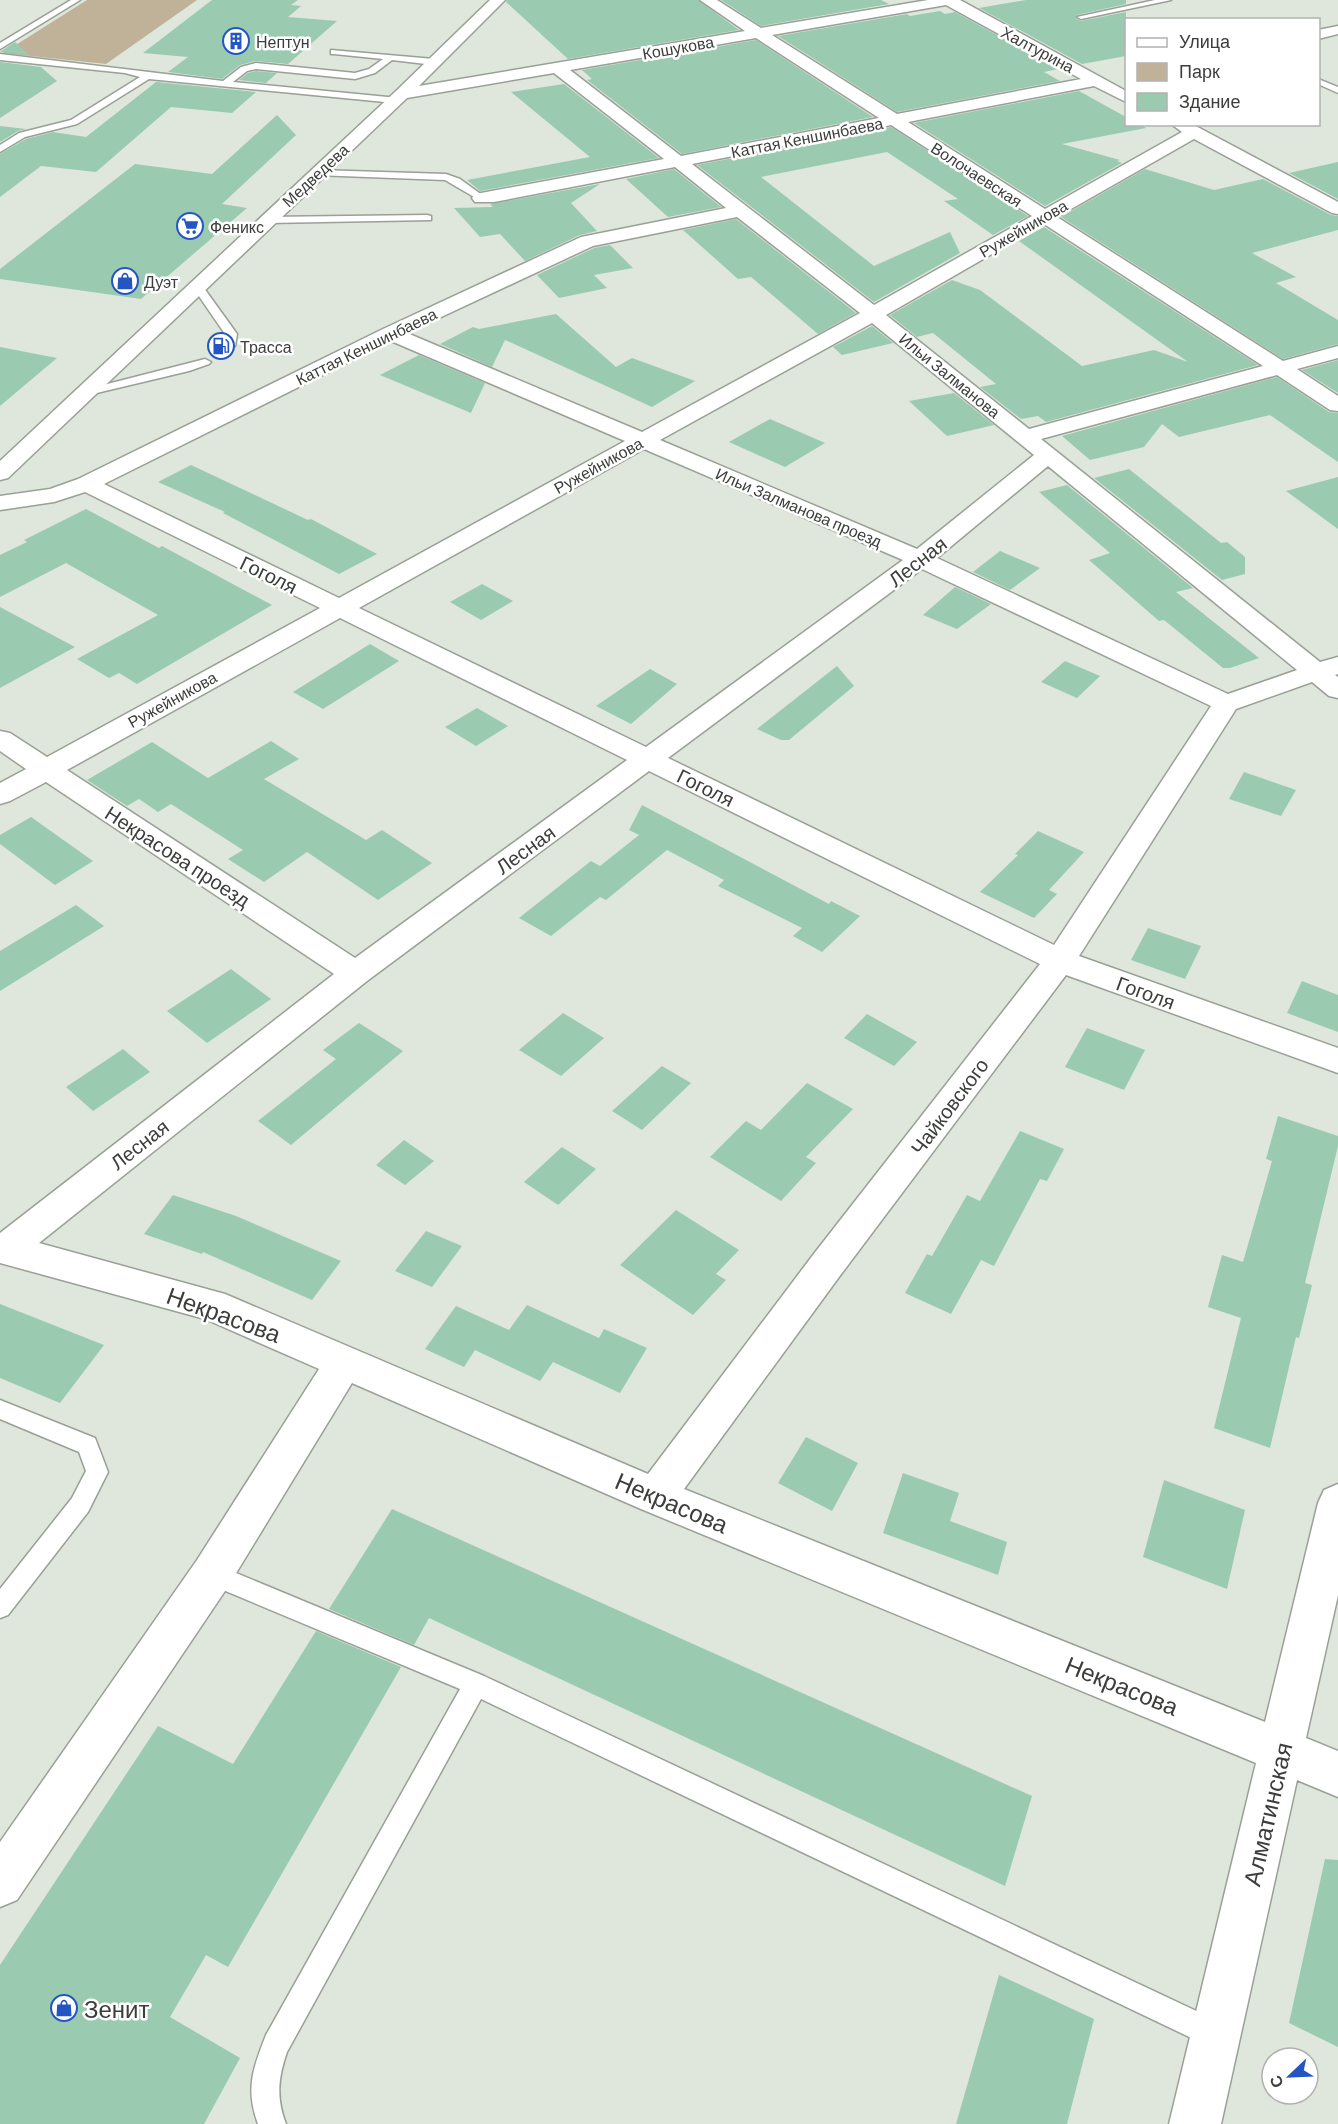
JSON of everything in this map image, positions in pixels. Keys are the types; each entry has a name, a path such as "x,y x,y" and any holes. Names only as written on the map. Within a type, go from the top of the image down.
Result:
{"street":[{"name":"Медведева","path":"0,473 498,0"},
{"name":"Волочаевская","path":"707,0 1338,405"},
{"name":"Кошукова","path":"398,97 557,67 953,0"},
{"name":"Халтурина","path":"949,1 1125,96"},
{"path":"1320,34 1338,30"},
{"name":"Ильи Залманова","path":"557,67 1049,454 1327,668 1338,690"},
{"name":"Каттая Кеншинбаева","path":"481,198 892,120 1125,80"},
{"path":"1187,128 1338,209"},
{"name":"Ружейникова","path":"0,795 873,314 1043,216 1187,128"},
{"name":"Каттая Кеншинбаева","path":"0,503 54,495 86,484 390,333 588,241 740,211"},
{"name":"Ильи Залманова проезд","path":"390,333 920,560 1226,703"},
{"path":"1027,436 1338,352"},
{"name":"Лесная","path":"3,1249 356,973 920,560 1049,454"},
{"name":"Гоголя","path":"86,484 1060,961 1338,1061"},
{"path":"1226,703 1327,668"},
{"name":"Чайковского","path":"656,1496 826,1266 1060,961 1226,703"},
{"name":"Некрасова проезд","path":"0,740 356,973"},
{"name":"Некрасова","path":"3,1249 212,1305 656,1496 1338,1774"},
{"path":"0,1883 212,1574 344,1362"},
{"name":"Алматинская","path":"1195,2124 1338,1503"}],"lane":[{"path":"0,47 76,0"},
{"path":"1081,16 1167,0"},
{"path":"333,52 434,62"},
{"path":"0,57 125,70 147,76 398,97"},
{"path":"226,83 244,69 256,66 355,76 372,71 390,58"},
{"path":"0,149 22,135 74,122 147,76"},
{"path":"1320,82 1338,90"},
{"path":"318,173 446,177 463,184 481,198"},
{"path":"268,220 427,218"},
{"path":"197,286 231,334 231,344"},
{"path":"84,393 185,369 205,362"},
{"path":"0,1409 87,1445 97,1473 80,1505 0,1607"},
{"path":"212,1574 476,1684 1216,2035"},
{"path":"272,2124 266,2109 263,2079 276,2045 476,1684"}],"green space":[{"path":"87,0 197,0 106,64 3,53"}],"building":[{"name":"Нептун","path":"212,0 298,0 291,5 301,6 288,17 337,21 288,64 255,61 240,65 222,79 168,72 188,57 143,53"},
{"path":"507,0 698,0 739,30 568,59 506,2"},
{"path":"721,0 881,0 889,4 761,26"},
{"path":"1026,0 1126,0 1126,4 1077,15 1075,18 1081,21 1126,12 1125,56 1082,64 979,8"},
{"path":"940,11 945,14 955,12 1058,69 1044,72 1060,81 897,112 778,36 907,14 910,16"},
{"path":"756,40 873,117 682,154 587,80 592,79 582,70"},
{"path":"15,42 29,55 0,52"},
{"path":"0,62 41,67 57,81 0,118"},
{"path":"256,71 277,73 266,83 239,80 248,73"},
{"path":"156,82 256,92 232,113 171,107 96,172 41,166 0,197 0,154 26,139 53,132 86,137"},
{"path":"564,84 659,158 480,191 467,180 590,157 511,92"},
{"path":"1079,91 1125,116 1125,126 1146,128 1062,144 1120,160 1117,161 1122,163 1045,206 914,123"},
{"path":"277,115 296,135 222,204 247,208 141,299 0,279 0,269 135,164 212,174"},
{"path":"0,126 26,129 0,142"},
{"path":"891,127 1028,216 993,235 944,201 958,199 887,152 761,177 874,266 950,232 960,253 874,302 697,165"},
{"path":"1338,162 1338,199 1289,173"},
{"path":"674,169 721,207 668,217 626,179"},
{"path":"1145,169 1214,190 1263,179 1331,215 1338,216 1338,230 1252,253 1296,277 1276,283 1338,320 1338,344 1283,359 1061,217"},
{"path":"600,184 571,203 597,231 580,235 525,261 500,234 480,237 454,208 493,207 490,204"},
{"path":"736,219 856,313 818,334 751,277 738,279 683,230"},
{"path":"1044,227 1258,365 1046,422 1038,416 1021,419 980,387 996,384 933,333 917,337 890,315 952,280 980,290 1082,366 1154,350 1188,362 1019,241"},
{"path":"610,245 633,268 594,275 607,288 559,298 537,275 594,248"},
{"path":"556,314 616,367 632,358 695,381 652,407 505,340 492,367 440,344 473,327 479,329"},
{"path":"872,326 893,343 842,355 833,347"},
{"path":"0,347 57,358 0,406"},
{"path":"419,355 485,383 471,413 380,375"},
{"path":"1338,360 1338,393 1302,370"},
{"path":"1277,377 1329,412 1338,413 1338,462 1270,415 1179,437 1162,424 1144,447 1090,460 1062,436"},
{"path":"954,393 994,425 947,436 909,401"},
{"path":"770,419 825,443 785,467 729,442"},
{"path":"191,465 308,520 311,519 377,554 339,574 223,513 225,512 158,482"},
{"path":"1129,469 1221,543 1227,542 1245,557 1245,574 1222,580 1094,478"},
{"path":"1338,477 1338,529 1286,491"},
{"path":"1067,485 1193,588 1176,592 1259,658 1230,668 1223,668 1164,620 1159,621 1089,560 1110,553 1039,492"},
{"path":"86,509 159,548 162,546 272,605 137,684 119,673 109,678 77,659 158,615 66,563 0,597 0,555 27,542 24,540"},
{"path":"1000,551 1040,568 1010,590 973,572"},
{"path":"482,584 513,601 481,620 450,602"},
{"path":"955,587 991,604 957,629 923,615"},
{"path":"0,607 75,647 0,688"},
{"path":"370,644 399,661 323,709 293,692"},
{"path":"1065,661 1100,676 1077,698 1041,682"},
{"path":"837,666 854,686 789,740 781,740 757,729"},
{"path":"650,669 677,684 631,724 596,706"},
{"path":"477,708 508,726 476,746 445,727"},
{"path":"271,741 299,759 264,779 366,840 382,830 432,863 378,900 307,852 264,882 228,859 243,850 171,804 158,812 139,799 127,806 87,780 152,742 208,778"},
{"path":"1244,772 1296,790 1281,816 1229,799"},
{"path":"642,805 829,904 831,901 860,916 822,952 793,936 802,928 718,886 724,880 667,850 606,900 600,897 551,936 519,918 591,861 600,866 639,835 629,830"},
{"path":"31,817 93,861 55,885 0,844 0,835"},
{"path":"1038,831 1084,852 1049,890 1057,894 1034,918 980,892 1018,855 1015,854"},
{"path":"76,905 104,926 0,991 0,951"},
{"path":"1148,928 1201,946 1185,979 1131,960"},
{"path":"231,969 271,999 207,1043 167,1011"},
{"path":"1302,981 1338,995 1338,1032 1287,1013"},
{"path":"563,1013 604,1038 561,1076 519,1050"},
{"path":"867,1014 917,1042 894,1066 844,1038"},
{"path":"359,1023 403,1051 291,1145 258,1121 336,1059 323,1050"},
{"path":"1087,1028 1145,1050 1124,1090 1065,1067"},
{"path":"123,1049 150,1072 93,1111 66,1087"},
{"path":"662,1066 691,1083 642,1130 612,1111"},
{"path":"807,1083 853,1109 806,1157 816,1163 781,1201 710,1157 746,1121 761,1130"},
{"path":"1278,1116 1338,1136 1338,1146 1305,1283 1312,1285 1299,1338 1296,1337 1270,1448 1214,1428 1241,1318 1208,1307 1222,1255 1243,1262 1272,1161 1266,1159"},
{"path":"1020,1131 1064,1149 1047,1181 1040,1179 994,1266 981,1260 951,1314 905,1293 927,1254 932,1256 967,1195 980,1201"},
{"path":"404,1140 434,1161 405,1185 376,1165"},
{"path":"562,1147 596,1169 558,1205 524,1182"},
{"path":"173,1195 236,1216 341,1261 312,1300 203,1252 202,1254 144,1234"},
{"path":"676,1210 739,1250 716,1274 726,1280 693,1315 620,1265"},
{"path":"426,1231 462,1246 432,1287 395,1271"},
{"path":"0,1304 104,1345 60,1403 0,1378"},
{"path":"527,1305 599,1338 604,1329 647,1348 620,1393 553,1362 540,1381 475,1350 464,1367 425,1349 456,1306 509,1330"},
{"path":"806,1437 858,1463 832,1511 778,1483"},
{"path":"903,1473 959,1493 950,1521 1007,1542 998,1575 883,1533"},
{"path":"1164,1480 1245,1510 1227,1589 1143,1557"},
{"path":"392,1509 1032,1796 1005,1886 429,1618 414,1645 329,1609"},
{"path":"316,1631 401,1667 228,1967 206,1955 170,2017 240,2058 204,2124 0,2124 0,1965 158,1726 233,1764"},
{"path":"1325,1859 1338,1860 1338,2047 1289,2023"},
{"path":"999,1975 1094,2019 1067,2124 956,2124"}],"place":[{"name":"Нептун","path":"236,41"},
{"name":"Феникс","path":"190,226"},
{"name":"Дуэт","path":"125,281"},
{"name":"Трасса","path":"221,346"},
{"name":"Зенит","path":"64,2008"}]}
